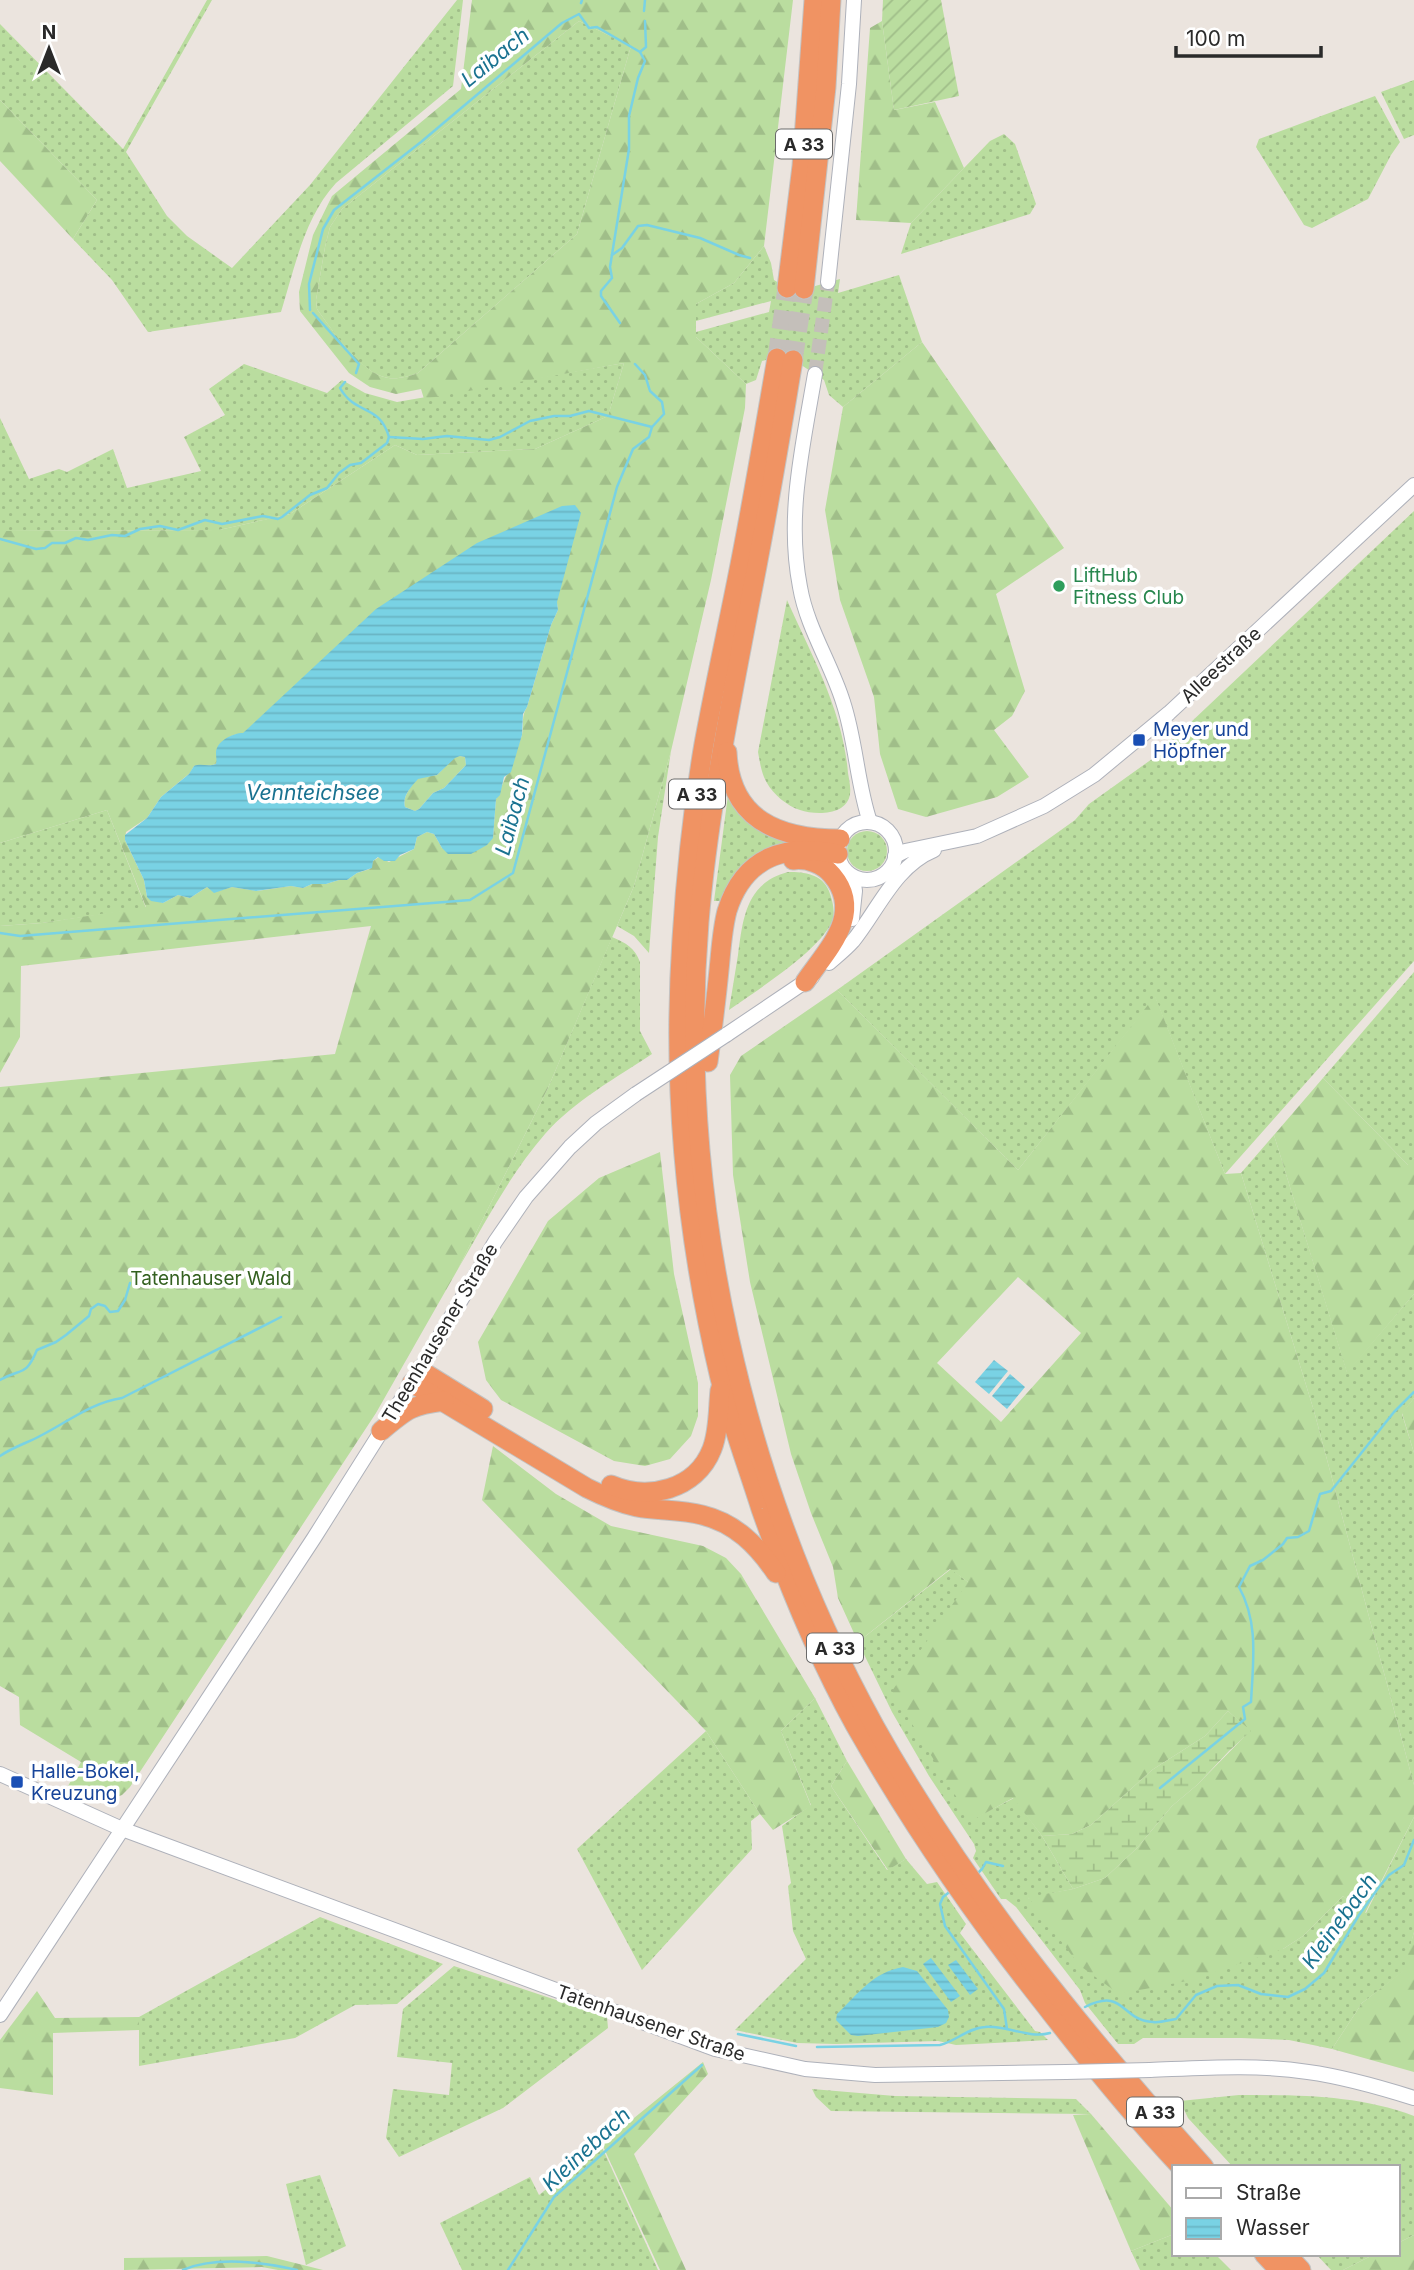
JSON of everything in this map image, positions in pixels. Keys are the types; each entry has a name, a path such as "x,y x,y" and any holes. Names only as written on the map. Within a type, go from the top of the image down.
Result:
{"highway":[{"name":"A 33","path":"814,0 795,288 826,87 831,0"},
{"name":"A 33","path":"953,1868 844,1668 810,1594 778,1508 747,1414 730,1339 714,1254 699,1143 695,1014 707,840 770,496 785,359 740,563 704,747 688,862 682,942 679,1057 682,1128 693,1231 721,1378 742,1453 797,1606 854,1723 983,1912 1084,2056 1179,2165"},
{"path":"727,724 727,756 731,780 736,793 753,817 779,831 824,839 839,847"},
{"path":"699,1143 724,925 733,896 752,867 776,854 839,847"},
{"path":"741,883 778,862 800,859 822,865 837,881 845,910 841,929 805,982"},
{"path":"416,1377 591,1476 625,1491 645,1494 675,1487 702,1466 712,1449 716,1432 721,1378"},
{"path":"416,1377 444,1401 587,1488 616,1502 701,1514 743,1533 760,1549 797,1606"},
{"path":"381,1431 406,1410 421,1403 444,1401"},
{"name":"A 33","path":"983,1912 1202,2165"},
{"path":"1266,2256 1279,2270"},
{"path":"1288,2256 1301,2270"}],"main road":[{"path":"828,282 849,84 854,0"},
{"path":"815,374 795,486 793,536 800,589 818,644 842,700 856,755 858,812 863,823"},
{"name":"Alleestraße","path":"895,856 977,836 1072,791 1139,740 1414,485"},
{"name":"Alleestraße","path":"893,839 938,839 1010,822"},
{"path":"863,823 879,825 893,839 895,856 886,873 869,880 853,877 840,863 839,847 847,830 863,823"},
{"path":"829,963 854,940 897,880 914,862 931,851 977,836"},
{"name":"Theenhausener Straße","path":"0,2015 233,1663 416,1377 495,1242 526,1197 569,1147 596,1123 829,963 847,936 855,891 853,877"},
{"name":"Theenhausener Straße","path":"850,925 858,912 869,880"},
{"name":"Tatenhausener Straße","path":"0,1774 122,1829 673,2034 746,2057 804,2069 875,2075 1237,2067 1306,2071 1364,2082 1414,2098"}],"green space":[{"path":"207,0 212,0 126,152 167,216 187,236 232,268 310,185 457,0 463,0 453,86 336,183 325,197 308,227 281,312 148,332 112,280 73,239 97,200 0,100 0,24 123,149"},
{"name":"Tatenhauser Wald","path":"472,0 793,0 764,246 734,283 696,304 696,337 746,384 745,408 711,580 671,751 634,886 548,1088 458,1269 376,1413 130,1787 122,1795 104,1802 67,1788 81,1762 20,1725 19,1697 0,1686 0,1087 335,1054 371,926 21,966 20,1037 0,1073 0,926 42,923 146,907 107,810 0,843 0,531 219,530 290,514 395,445 417,455 535,449 608,416 624,363 424,399 421,389 396,394 370,387 349,373 300,311 299,292 313,235 332,196 461,89","holes":["579,21 631,46 577,234 418,373 390,378 373,372 346,347 317,309 316,300 330,227 342,209","557,603 558,610 524,714 522,735 496,799 493,838 442,848 434,834 427,832 417,837 414,849 389,862 379,857 373,861 370,869 347,880 312,884 303,888 291,886 257,891 232,887 214,892 207,887 190,898 178,895 163,903 147,897 144,880 125,840 126,832 147,818 161,797 190,773 194,766 215,764 218,759 217,749 228,738"]},
{"path":"883,0 941,0 959,96 894,110 882,21"},
{"path":"579,21 631,46 577,234 418,373 390,378 372,372 346,347 317,309 316,300 330,227 342,209"},
{"path":"882,21 894,110 935,102 964,168 911,223 856,220 870,28"},
{"path":"1414,80 1414,135 1404,139 1381,92"},
{"path":"1375,96 1400,142 1368,199 1312,228 1304,225 1256,147 1259,139"},
{"path":"0,100 97,200 73,239 0,161"},
{"path":"1004,134 1015,144 1036,204 1030,214 901,254 911,223 990,141"},
{"path":"764,246 774,280 794,292 840,279 838,293 899,275 922,342 843,407 829,395 824,380 786,355 762,361 756,380 746,384 696,337 696,332 769,312 771,301 696,321 696,304 734,283"},
{"path":"922,342 1064,548 996,594 1025,691 1012,716 994,730 1029,777 997,797 926,817 898,809 880,754 874,697 840,600 825,510 843,407"},
{"path":"624,363 608,416 535,449 417,455 395,445 290,514 219,530 0,531 0,418 29,479 59,469 67,472 113,449 127,488 201,471 184,437 225,415 209,389 244,364 327,393 342,380 365,393 397,402"},
{"path":"1414,511 1414,961 1225,1174 1155,997 1018,1170 837,990 1075,820 1089,804 1152,759"},
{"path":"787,600 825,684 845,750 850,794 843,806 830,812 806,812 785,803 770,787 760,764 758,752"},
{"path":"671,751 658,837 649,953 634,936 617,926 634,886"},
{"path":"455,757 465,757 466,765 444,788 433,793 415,811 405,807 406,795 418,778 437,775"},
{"path":"728,795 741,815 758,829 778,838 802,843 739,870 720,901 714,901"},
{"path":"107,810 146,908 42,923 0,926 0,843"},
{"path":"867,831 881,837 887,851 881,865 867,871 853,865 847,851 853,837"},
{"path":"788,872 807,874 826,885 833,908 833,918 828,930 804,955 729,1010 742,928 749,904 763,884"},
{"path":"612,937 629,946 640,962 640,1031 652,1054 582,1101 545,1134 509,1182 458,1269 548,1088"},
{"path":"1414,972 1414,1158 1409,1166 1323,1078"},
{"path":"837,990 1018,1170 1155,996 1225,1174 1241,1173 1314,1411 1414,1785 1414,1817 1365,1913 1343,1896 1303,1936 1283,1949 1192,1980 1119,1994 1079,1965 1028,1897 1073,1889 1105,1878 1137,1848 1172,1806 1197,1785 1250,1731 1228,1711 1205,1736 1152,1770 1091,1825 1072,1834 1042,1836 1013,1798 971,1821 892,1691 968,1582 950,1569 858,1642 838,1598 833,1567 791,1454 750,1282 733,1175 730,1075 741,1056","holes":["1018,1277 1081,1333 1001,1422 937,1363"]},
{"path":"1323,1078 1408,1165 1414,1158 1414,1294 1347,1373 1274,1135"},
{"path":"1274,1135 1347,1372 1414,1294 1414,1398 1402,1414 1414,1453 1414,1785 1314,1411 1241,1173"},
{"path":"660,1152 674,1274 698,1383 698,1416 691,1436 670,1459 645,1466 614,1461 501,1400 486,1380 478,1342 548,1221 599,1178"},
{"path":"1414,1398 1414,1453 1402,1413"},
{"path":"493,1446 556,1494 611,1526 703,1546 726,1558 741,1574 815,1698 781,1731 811,1806 773,1830 706,1731 482,1500"},
{"path":"951,1569 968,1582 971,1820 1014,1798 1042,1836 1073,1889 1028,1898 1283,1949 1303,1936 1343,1896 1366,1913 1414,1817 1414,1932 1404,1971 1362,2003 1332,2049 1289,2040 1241,2038 1143,2038 1134,2044 1118,2044 1016,1907 1006,1899 1001,1899 973,1858 976,1851 974,1844 929,1776 892,1712 858,1642"},
{"path":"815,1698 847,1761 831,1786 887,1870 906,1859 927,1884 937,1882 966,1924 960,1933 1035,2031 1048,2040 956,2045 938,2041 797,2043 735,2030 806,1959 793,1931 788,1886 791,1883 782,1826 811,1805 781,1731"},
{"path":"1228,1711 1251,1731 1172,1806 1137,1848 1105,1878 1073,1889 1042,1836 1072,1834 1091,1825 1152,1770 1205,1736"},
{"path":"706,1731 760,1814 751,1821 752,1849 642,1970 577,1849"},
{"path":"847,1761 906,1859 888,1870 831,1786"},
{"path":"320,1917 443,1964 397,2004 355,2005 295,2038 139,2066 139,2017"},
{"path":"1414,1932 1414,2072 1332,2049 1362,2003 1403,1971"},
{"path":"454,1966 607,2017 608,2028 503,2108 399,2157 386,2138 393,2089 449,2095 452,2063 397,2057 403,2009"},
{"path":"37,1991 55,2018 139,2017 139,2030 53,2033 53,2095 0,2088 0,2040"},
{"path":"703,2062 708,2074 634,2154 686,2270 660,2270 602,2144"},
{"path":"812,2089 895,2096 1076,2099 1091,2114 831,2111 816,2097"},
{"path":"1239,2095 1306,2096 1350,2100 1414,2116 1414,2235 1400,2242 1400,2165 1231,2165 1188,2118 1180,2101"},
{"path":"1091,2114 1172,2209 1172,2235 1131,2251 1073,2115"},
{"path":"601,2145 658,2270 462,2270 440,2223 530,2177 539,2195"},
{"path":"320,2175 346,2246 306,2265 286,2184"},
{"path":"1172,2235 1172,2256 1217,2256 1231,2270 1140,2270 1131,2251"},
{"path":"1414,2235 1414,2270 1343,2270 1371,2256 1400,2256 1400,2242"},
{"path":"267,2256 323,2270 278,2270 262,2267 124,2270 124,2258"},
{"path":"1318,2256 1371,2256 1343,2270 1331,2270"}],"water":[{"name":"Vennteichsee","path":"575,505 581,513 557,602 558,610 523,714 522,735 511,772 504,777 500,795 496,799 493,838 487,845 471,854 448,854 434,834 427,832 417,837 414,849 400,855 395,861 384,861 378,857 373,861 372,868 347,880 312,884 303,888 291,886 256,891 232,887 214,893 207,887 190,898 178,895 163,903 151,901 147,897 144,880 125,835 147,818 161,797 189,774 194,766 216,764 217,749 222,741 243,733 376,609 477,543 562,506","holes":["465,757 466,765 444,788 433,793 419,809 415,811 405,807 406,795 418,779 437,775 455,758"]},
{"path":"994,1360 1008,1371 989,1394 975,1382"},
{"path":"1010,1374 1025,1387 1007,1409 992,1396"},
{"path":"931,1958 960,1996 951,2002 923,1964"},
{"path":"956,1960 978,1989 970,1995 948,1965"},
{"path":"903,1967 917,1971 948,2010 946,2023 938,2027 851,2035 836,2020 837,2014 874,1979"}],"waterway":[{"path":"644,11 645,0"},
{"name":"Laibach","path":"310,310 309,284 323,229 334,210 421,142 562,23 579,14 589,28 597,27 640,52 645,61 629,116 629,149 610,267 612,278 601,291 601,296 620,323"},
{"path":"640,52 646,47 645,21"},
{"path":"612,255 622,248 638,226 647,225 700,238 750,258"},
{"name":"Laibach","path":"313,313 359,364 356,373"},
{"name":"Laibach","path":"0,933 20,936 470,900 513,873 617,487 633,449 649,437 652,427 664,414 662,402 650,391 645,375 635,364"},
{"name":"Laibach","path":"0,539 36,549 76,538 88,540 112,535 125,536 140,529 160,526 178,530 205,520 222,524 263,516 278,519 310,495 327,488 339,473 350,465 361,463 387,443 389,437 385,426 373,414 346,397 340,388 345,382"},
{"path":"389,437 423,439 447,436 489,440 530,421 589,411 652,427"},
{"path":"0,1380 26,1368 37,1350 66,1335 89,1316 91,1309 98,1304 105,1306 110,1312 118,1311 125,1300 130,1283"},
{"path":"0,1456 89,1409 122,1398 281,1317"},
{"path":"1160,1788 1245,1719 1243,1707 1251,1702 1253,1643 1250,1615 1239,1587 1250,1566 1263,1560 1287,1538 1298,1537 1309,1531 1320,1494 1331,1491 1394,1412 1414,1392"},
{"name":"Kleinebach","path":"1085,2007 1098,2002 1115,2002 1142,2020 1159,2022 1176,2019 1196,1995 1217,1986 1238,1985 1261,1994 1288,1997 1305,1989 1324,1973 1379,1887 1389,1875 1404,1865 1414,1840"},
{"path":"978,1873 986,1862 1003,1866"},
{"path":"952,1890 943,1897 940,1904 945,1926 1004,2009 1007,2029"},
{"name":"Kleinebach","path":"817,2047 940,2045 985,2027 1034,2034 1050,2033"},
{"name":"Kleinebach","path":"738,2034 796,2046"},
{"name":"Kleinebach","path":"508,2270 554,2197 702,2065"},
{"name":"Kleinebach","path":"183,2270 224,2262 255,2263 297,2270"}],"tunnel":[{"path":"815,374 828,282"},
{"path":"777,358 787,288"},
{"path":"793,360 804,289"}],"place":[{"name":"LiftHub Fitness Club","path":"1059,586"},
{"name":"Meyer und Höpfner","path":"1139,740"},
{"name":"Halle-Bokel, Kreuzung","path":"17,1782"}]}
